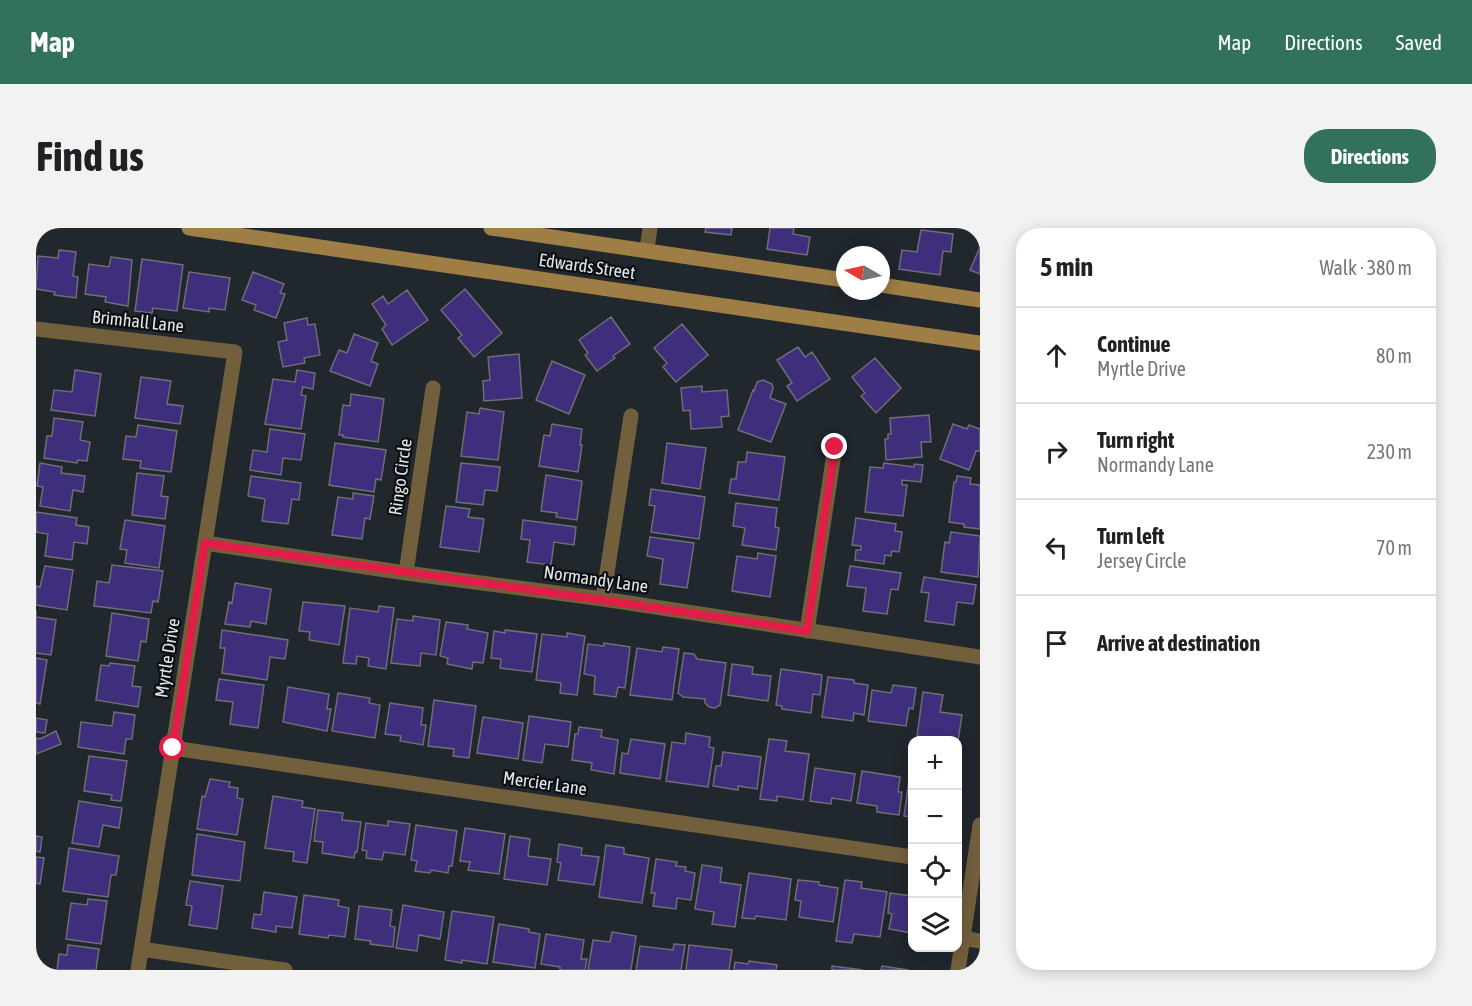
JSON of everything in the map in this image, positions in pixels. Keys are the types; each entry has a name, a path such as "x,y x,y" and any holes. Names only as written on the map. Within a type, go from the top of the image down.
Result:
{"main road":[{"name":"Edwards Street","path":"189,228 980,344"},
{"name":"Edwards Street","path":"491,228 647,249 836,279"},
{"path":"890,286 980,300"}],"street":[{"path":"647,249 650,228"},
{"name":"Brimhall Lane","path":"36,329 235,352"},
{"name":"Myrtle Drive","path":"138,970 235,352"},
{"name":"Ringo Circle","path":"406,573 433,388"},
{"path":"603,599 631,416"},
{"path":"807,631 835,447"},
{"name":"Normandy Lane","path":"205,543 603,599 980,657"},
{"name":"Mercier Lane","path":"173,748 908,856"},
{"path":"958,970 980,825"},
{"path":"962,865 974,866"},
{"path":"963,938 980,940"},
{"path":"141,949 285,970"}],"building":[{"path":"706,228 732,228 731,235 705,232"},
{"path":"770,228 794,228 793,234 810,237 807,255 767,249"},
{"path":"921,230 953,234 951,252 943,251 940,275 899,269 902,250 917,252"},
{"path":"980,247 980,274 970,270"},
{"path":"59,250 76,252 73,276 78,277 76,298 54,295 55,292 36,289 38,256 58,258"},
{"path":"111,257 132,260 128,306 105,302 106,297 85,294 89,264 109,267"},
{"path":"142,259 183,265 177,311 153,308 152,313 135,311"},
{"path":"189,272 230,278 225,310 209,308 209,312 183,308"},
{"path":"253,272 284,284 280,293 285,294 276,318 254,310 256,305 242,300"},
{"path":"465,289 502,333 474,357 458,338 462,335 441,310"},
{"path":"407,290 428,320 392,345 382,329 386,325 372,304 383,296 388,304"},
{"path":"611,317 630,344 597,371 585,355 588,353 579,340"},
{"path":"307,318 308,325 315,324 320,355 304,358 305,363 283,367 278,342 287,340 284,323"},
{"path":"682,324 708,355 676,382 663,367 667,363 654,348"},
{"path":"354,334 378,343 371,361 378,364 370,386 330,371 339,350 347,353"},
{"path":"798,347 805,357 812,352 830,379 797,401 787,386 792,383 777,360"},
{"path":"519,354 522,398 484,401 483,381 490,380 488,357"},
{"path":"875,358 901,388 876,413 861,396 865,393 852,377"},
{"path":"552,361 585,375 569,414 536,400"},
{"path":"75,370 101,374 95,416 51,410 54,390 72,392"},
{"path":"297,370 315,373 313,389 303,387 301,395 306,396 301,429 265,424 273,379 295,382"},
{"path":"141,377 171,381 167,404 183,406 180,424 135,418"},
{"path":"763,380 772,384 770,398 786,404 771,442 738,430 757,382"},
{"path":"702,386 702,392 727,390 729,416 721,417 722,427 691,429 690,410 683,411 681,388"},
{"path":"351,394 384,399 378,442 339,435 343,405 350,406"},
{"path":"480,408 504,412 498,460 461,456 467,412 479,414"},
{"path":"929,415 931,442 921,442 922,457 886,460 885,439 888,439 888,434 891,434 890,418"},
{"path":"54,418 83,422 80,440 90,442 87,461 78,460 77,463 44,458 47,436 52,436"},
{"path":"552,424 582,429 578,472 539,466 544,435 550,436"},
{"path":"953,424 967,429 969,425 980,429 980,451 976,451 969,470 940,459"},
{"path":"138,425 177,431 171,472 140,468 141,461 123,459 126,436 136,437"},
{"path":"270,429 305,434 301,460 283,458 281,475 250,470 253,450 267,452"},
{"path":"335,443 386,450 381,480 376,479 374,492 329,485"},
{"path":"667,443 706,448 700,489 662,483"},
{"path":"747,452 785,457 779,500 729,493 731,479 736,479 738,462 746,462"},
{"path":"40,463 62,467 61,473 85,476 83,492 73,490 70,511 40,506 43,487 37,486"},
{"path":"461,463 500,467 497,491 485,490 483,505 456,502"},
{"path":"884,463 914,467 914,464 923,465 921,482 902,480 902,485 907,485 903,516 865,512 870,467 883,468"},
{"path":"137,473 164,476 161,496 168,497 165,519 132,515"},
{"path":"546,475 582,481 577,520 556,517 557,513 541,511"},
{"path":"251,476 301,483 299,500 292,499 288,524 262,521 265,499 248,496"},
{"path":"957,476 971,478 970,484 980,485 980,529 949,522 954,482"},
{"path":"651,489 705,497 699,539 651,532 655,506 649,505"},
{"path":"353,493 374,496 370,519 365,518 362,539 332,535 338,497 353,499"},
{"path":"736,503 777,508 775,527 779,528 776,550 742,545 745,528 733,526"},
{"path":"446,506 470,509 468,517 484,519 479,552 440,547"},
{"path":"36,512 77,518 76,525 89,527 87,544 74,542 72,560 45,556 48,534 36,532"},
{"path":"856,518 896,524 895,531 902,532 899,552 892,551 891,556 885,555 884,564 855,560 856,550 861,550 861,546 852,545"},
{"path":"125,520 165,526 159,568 125,563 127,550 120,549"},
{"path":"523,520 576,527 574,545 554,542 551,565 527,562 530,540 521,539"},
{"path":"951,532 980,536 978,577 941,572 945,542 949,543"},
{"path":"650,537 694,543 687,588 660,584 663,559 647,556"},
{"path":"758,553 776,556 770,597 732,591 737,556 757,559"},
{"path":"112,565 163,571 158,602 153,601 151,613 94,606 97,581 109,583"},
{"path":"45,566 73,570 67,610 36,605 36,586 40,587"},
{"path":"850,566 901,573 898,590 891,589 887,614 863,611 866,588 847,586"},
{"path":"924,577 976,585 973,604 957,602 954,625 925,621 929,593 921,592"},
{"path":"235,583 271,589 266,624 251,621 250,627 225,624 229,602 232,603"},
{"path":"303,602 345,606 339,645 309,640 310,632 299,631"},
{"path":"379,606 394,608 386,669 368,666 369,658 357,656 356,664 343,663 350,608 378,612"},
{"path":"112,613 149,619 146,642 141,641 138,661 106,656"},
{"path":"413,616 440,620 436,655 421,653 420,666 391,663 397,619 413,621"},
{"path":"36,617 56,620 51,655 36,653"},
{"path":"446,622 468,625 467,629 488,633 483,663 473,662 472,669 447,664 448,658 440,656"},
{"path":"222,630 288,640 285,659 270,657 267,680 222,673 225,648 220,648"},
{"path":"505,630 537,634 532,672 500,668 501,659 491,658 494,631 505,633"},
{"path":"567,633 585,636 577,695 560,693 561,683 536,680 542,634 567,637"},
{"path":"604,643 630,647 625,688 618,687 616,697 594,694 595,676 584,674 588,644 604,646"},
{"path":"663,647 679,649 672,700 630,695 637,648 662,652"},
{"path":"684,653 694,654 697,659 726,663 720,705 715,708 709,707 705,699 683,697 678,693"},
{"path":"36,658 47,660 40,704 36,703"},
{"path":"110,663 135,666 132,686 141,687 138,707 96,700 101,665 109,666"},
{"path":"732,664 753,667 752,674 771,676 768,701 728,695"},
{"path":"781,669 822,675 820,695 813,694 811,713 782,709 782,706 776,705"},
{"path":"828,677 854,680 854,683 868,685 864,715 854,713 853,721 822,717"},
{"path":"219,679 264,685 258,728 230,724 233,702 216,700"},
{"path":"893,685 916,688 913,709 909,708 906,726 868,721 872,690 891,693"},
{"path":"288,687 329,694 327,709 331,709 327,731 283,722"},
{"path":"923,692 943,695 940,712 962,715 959,736 917,736"},
{"path":"338,693 370,698 369,703 380,705 375,738 332,731"},
{"path":"434,700 476,706 469,758 453,756 454,749 428,746"},
{"path":"390,703 423,708 421,725 426,725 423,745 400,741 401,736 385,734"},
{"path":"114,712 135,715 132,739 126,739 124,754 78,747 81,722 112,726"},
{"path":"529,716 571,722 568,747 545,744 542,763 523,760"},
{"path":"483,717 523,723 518,759 477,753"},
{"path":"36,718 47,720 45,733 36,732"},
{"path":"579,727 602,730 601,737 618,740 614,774 591,770 592,763 572,760 575,734 578,734"},
{"path":"56,731 61,744 36,754 36,738 40,739"},
{"path":"686,733 710,737 709,747 714,748 708,787 666,781 672,742 685,744"},
{"path":"631,739 665,744 660,779 620,773 622,753 628,754"},
{"path":"769,739 787,741 785,751 809,754 803,800 777,796 777,801 760,799"},
{"path":"723,752 761,757 757,789 738,786 738,790 713,786 716,766 721,766"},
{"path":"89,756 127,761 121,801 111,800 112,795 84,791"},
{"path":"815,768 855,774 851,801 832,798 831,804 810,801"},
{"path":"862,771 900,777 898,792 902,792 899,815 877,812 877,806 857,803"},
{"path":"210,779 230,782 229,787 238,788 237,798 243,799 237,835 197,829 202,796 205,797"},
{"path":"908,787 908,816 904,816"},
{"path":"273,796 303,801 302,807 315,809 307,863 293,861 294,852 265,848"},
{"path":"79,801 122,808 119,828 103,825 99,847 72,843"},
{"path":"318,810 343,813 342,820 361,822 354,858 322,853 323,842 314,841"},
{"path":"388,821 410,824 405,855 384,852 382,860 366,858 367,851 362,850 366,823 388,826"},
{"path":"416,825 457,831 452,866 449,866 448,873 431,870 430,873 415,871 417,861 411,860"},
{"path":"465,828 505,834 499,874 468,870 470,862 460,861"},
{"path":"197,834 245,842 240,881 192,875"},
{"path":"36,836 42,837 40,852 36,851"},
{"path":"510,836 530,839 528,856 551,859 547,885 504,879"},
{"path":"559,844 582,848 581,855 599,857 594,885 558,880 561,863 557,862"},
{"path":"606,845 624,848 624,854 649,858 642,903 599,897"},
{"path":"69,848 119,856 116,875 111,875 108,897 63,891"},
{"path":"36,857 44,858 40,884 36,883"},
{"path":"656,859 677,862 676,866 686,867 685,871 695,873 691,900 677,898 676,909 653,906 655,893 651,893"},
{"path":"702,865 722,868 720,882 741,885 735,927 712,924 714,912 695,909"},
{"path":"749,873 791,879 786,920 756,916 755,919 742,918"},
{"path":"798,880 819,882 819,885 838,888 833,922 799,917 801,901 795,900"},
{"path":"845,880 862,882 861,888 887,892 880,937 854,934 852,943 836,941"},
{"path":"190,881 223,886 217,929 189,925 192,906 186,905"},
{"path":"264,892 297,897 292,928 276,926 276,932 252,928 254,914 261,915"},
{"path":"890,893 908,895 908,932 889,929 892,914 888,913"},
{"path":"304,895 339,900 338,906 349,908 345,937 329,935 328,938 299,934"},
{"path":"88,899 107,901 101,944 66,939 71,903 87,905"},
{"path":"403,905 444,912 440,939 419,935 417,951 396,948"},
{"path":"359,906 392,910 390,926 395,927 393,947 370,944 371,941 355,939"},
{"path":"452,911 494,917 487,964 445,960"},
{"path":"499,924 529,929 529,932 540,934 535,968 493,962"},
{"path":"612,932 636,936 631,970 588,970 593,940 610,942"},
{"path":"546,934 584,940 581,959 587,959 585,970 560,970 560,967 541,964"},
{"path":"674,944 685,945 681,970 636,970 640,946 673,950"},
{"path":"68,945 99,949 96,970 57,970 59,954 67,955"},
{"path":"689,945 732,950 729,970 686,970"},
{"path":"749,961 777,965 776,970 734,970 735,962 748,964"},
{"path":"832,966 863,970 832,970"},
{"path":"882,966 908,970 881,970"}],"route":[{"path":"173,748 205,543 603,599 807,631 835,447"}]}
